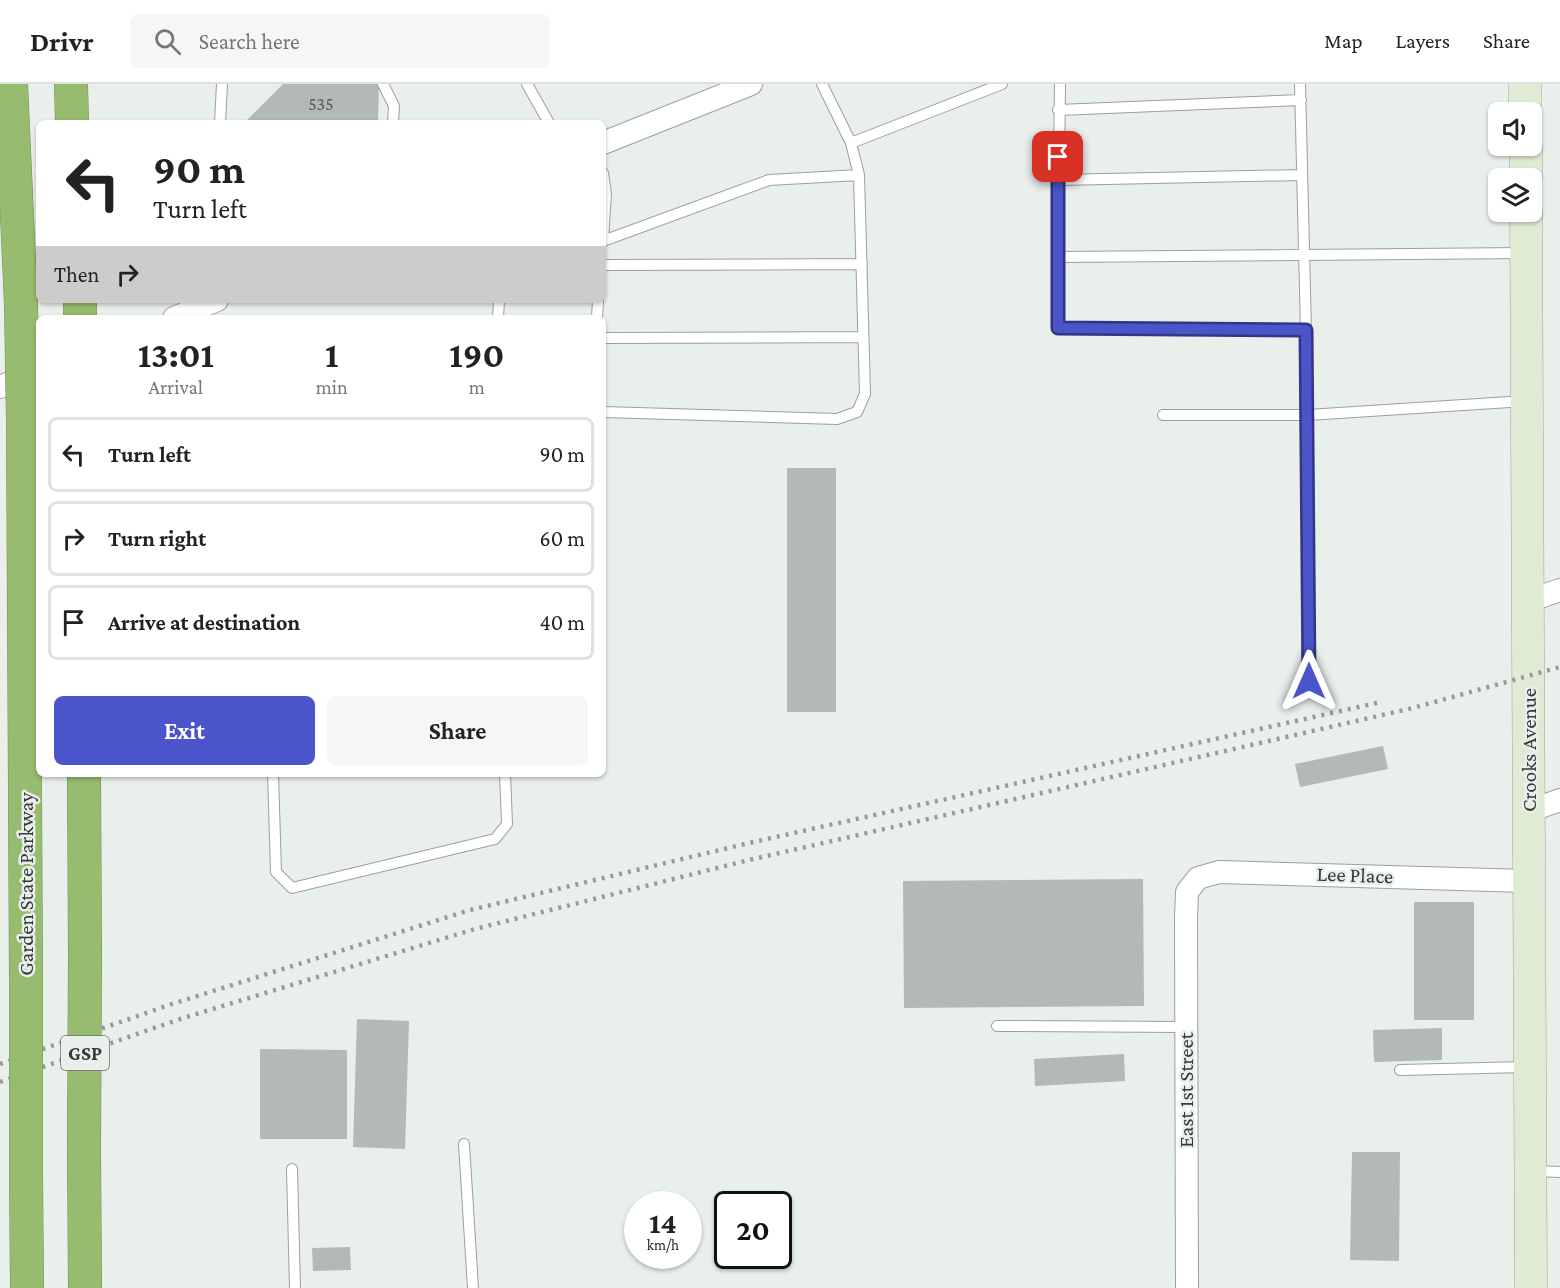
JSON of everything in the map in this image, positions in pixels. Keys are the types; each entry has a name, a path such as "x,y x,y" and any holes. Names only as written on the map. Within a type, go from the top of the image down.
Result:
{"highway":[{"name":"Garden State Parkway","path":"11,84 21,304 23,422 27,1288"},
{"path":"70,84 72,120"},
{"name":"GSP","path":"84,777 85,1288"}],"street":[{"path":"606,143 751,84"},
{"path":"1525,84 1525,102"},
{"name":"Crooks Avenue","path":"1526,222 1531,1067 1545,1172 1531,1288"},
{"path":"195,314 212,303"},
{"path":"0,387 36,372"},
{"path":"1528,601 1560,590"},
{"path":"1529,811 1560,800"},
{"name":"Lee Place","path":"1188,892 1198,878 1219,872 1530,881"},
{"name":"East 1st Street","path":"1187,1288 1188,892"}],"lane":[{"path":"220,120 222,84"},
{"path":"383,84 394,106 393,120"},
{"path":"527,84 547,120"},
{"path":"606,413 837,419 857,412 865,394 859,175 851,143 822,84"},
{"path":"851,143 1002,84"},
{"path":"1060,84 1058,328 1306,330"},
{"path":"1300,84 1308,415 1309,681"},
{"path":"1058,110 1301,100"},
{"path":"606,239 769,180 859,175"},
{"path":"1058,180 1302,175"},
{"path":"1058,257 1526,253"},
{"path":"606,265 861,264"},
{"path":"606,338 863,337"},
{"path":"1163,415 1308,415 1527,401"},
{"path":"273,777 276,872 292,888 495,839 507,824 505,777"},
{"path":"998,1026 1186,1027"},
{"path":"1400,1070 1531,1067"},
{"path":"464,1144 472,1288"},
{"path":"292,1169 295,1288"}],"building":[{"path":"283,84 379,84 378,120 247,120"},
{"path":"787,468 836,468 836,712 787,712"},
{"path":"1383,746 1388,769 1300,787 1295,764"},
{"path":"1143,879 1144,1006 904,1008 903,881"},
{"path":"1414,902 1474,902 1474,1020 1414,1020"},
{"path":"357,1019 409,1021 405,1149 353,1147"},
{"path":"1442,1028 1442,1060 1374,1062 1373,1030"},
{"path":"260,1049 347,1050 347,1139 260,1139"},
{"path":"1124,1054 1125,1081 1035,1086 1034,1059"},
{"path":"1352,1152 1400,1152 1399,1261 1350,1260"},
{"path":"350,1247 351,1270 313,1271 312,1248"}],"railway":[{"path":"0,1082 180,1019 475,929 749,860 1413,708 1560,667"},
{"path":"0,1064 172,1004 470,910 749,843 1381,702"}],"route":[{"path":"1058,157 1058,328 1306,330 1309,681"}]}
